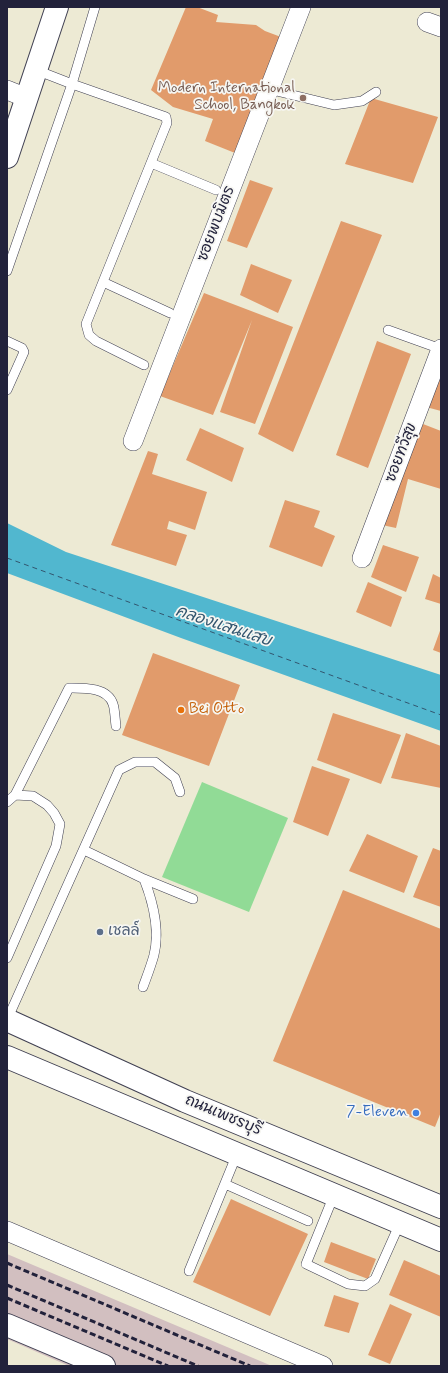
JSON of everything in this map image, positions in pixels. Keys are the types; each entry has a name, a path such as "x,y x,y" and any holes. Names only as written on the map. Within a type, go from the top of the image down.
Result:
{"main road":[{"path":"7,157 17,94 36,70 57,7"},
{"name":"ถนนเพชรบุรี","path":"7,1020 185,1101 441,1207"},
{"name":"ถนนเพชรบุรี","path":"7,1057 441,1240"},
{"path":"391,1219 392,1186"},
{"path":"7,1325 104,1366"}],"street":[{"name":"ซอยพบมิตร","path":"133,441 301,7"},
{"name":"ซอยทวีสุข","path":"362,558 441,349"},
{"path":"7,1231 323,1366"}],"lane":[{"path":"7,271 72,84 95,7"},
{"path":"36,70 166,117 167,123 86,324 89,335 96,341 144,365"},
{"path":"268,89 334,105 362,101 376,92"},
{"path":"151,163 216,190"},
{"path":"103,282 170,313"},
{"path":"388,330 441,349"},
{"path":"7,341 22,348 24,352 7,390"},
{"path":"7,802 15,796 69,688 87,688 106,694 112,703 116,726"},
{"path":"7,1020 119,770 135,762 155,762 175,778 180,792"},
{"path":"7,958 56,846 60,824 47,804 33,796 15,796"},
{"path":"84,850 144,879 193,899"},
{"path":"143,987 154,953 156,932 155,915 144,879"},
{"path":"189,1271 237,1154"},
{"path":"225,1184 308,1221"},
{"path":"334,1195 306,1264 348,1284 365,1286 375,1279 391,1219"}],"shaded area":[{"path":"7,1254 272,1366 69,1366 7,1339"}],"green space":[{"path":"202,782 288,818 249,912 162,877"}],"water":[{"name":"คลองแสนแสบ","path":"7,523 66,552 441,675 441,731 181,638 7,573"}],"building":[{"path":"186,7 197,7 218,15 216,22 256,25 265,31 281,37 235,153 205,141 213,119 173,107 151,90"},
{"path":"371,98 438,117 413,183 345,164"},
{"path":"250,180 273,188 247,248 227,241"},
{"path":"341,221 382,235 293,452 258,434"},
{"path":"251,264 292,280 278,313 240,295"},
{"path":"204,293 293,327 255,424 220,412 252,320 213,415 160,396"},
{"path":"377,341 411,354 368,468 336,455"},
{"path":"441,369 441,411 426,407"},
{"path":"423,424 441,431 441,489 408,479 396,528 382,525"},
{"path":"200,428 244,448 232,482 186,460"},
{"path":"148,451 158,454 152,474 207,492 195,530 169,521 167,529 187,535 176,566 111,545"},
{"path":"285,500 320,511 314,527 335,536 322,567 269,547"},
{"path":"383,545 419,557 406,592 371,577"},
{"path":"433,574 441,578 441,604 425,599"},
{"path":"368,582 402,597 391,627 356,612"},
{"path":"441,628 441,653 433,650"},
{"name":"Bei Otto","path":"153,653 240,685 209,766 122,735"},
{"path":"333,713 401,735 381,784 317,760"},
{"path":"406,733 441,746 441,788 391,778"},
{"path":"312,766 350,779 328,836 293,822"},
{"path":"367,834 418,856 404,893 349,871"},
{"path":"433,848 441,851 441,907 413,897"},
{"path":"343,890 441,929 441,1112 435,1127 273,1061"},
{"path":"231,1199 308,1234 270,1316 193,1282"},
{"path":"331,1242 376,1259 368,1279 324,1262"},
{"path":"404,1260 441,1276 441,1317 389,1295"},
{"path":"334,1295 359,1303 349,1333 324,1326"},
{"path":"390,1304 412,1314 390,1364 368,1355"}],"ferry route":[{"path":"7,558 441,715"}],"railway":[{"path":"7,1263 250,1366"},
{"path":"7,1285 198,1366"},
{"path":"7,1298 168,1366"}],"place":[{"name":"Modern International School, Bangkok","path":"303,98"},
{"name":"Bei Otto","path":"181,710"},
{"name":"เชลล์","path":"100,932"},
{"name":"7-Eleven","path":"416,1113"}]}
